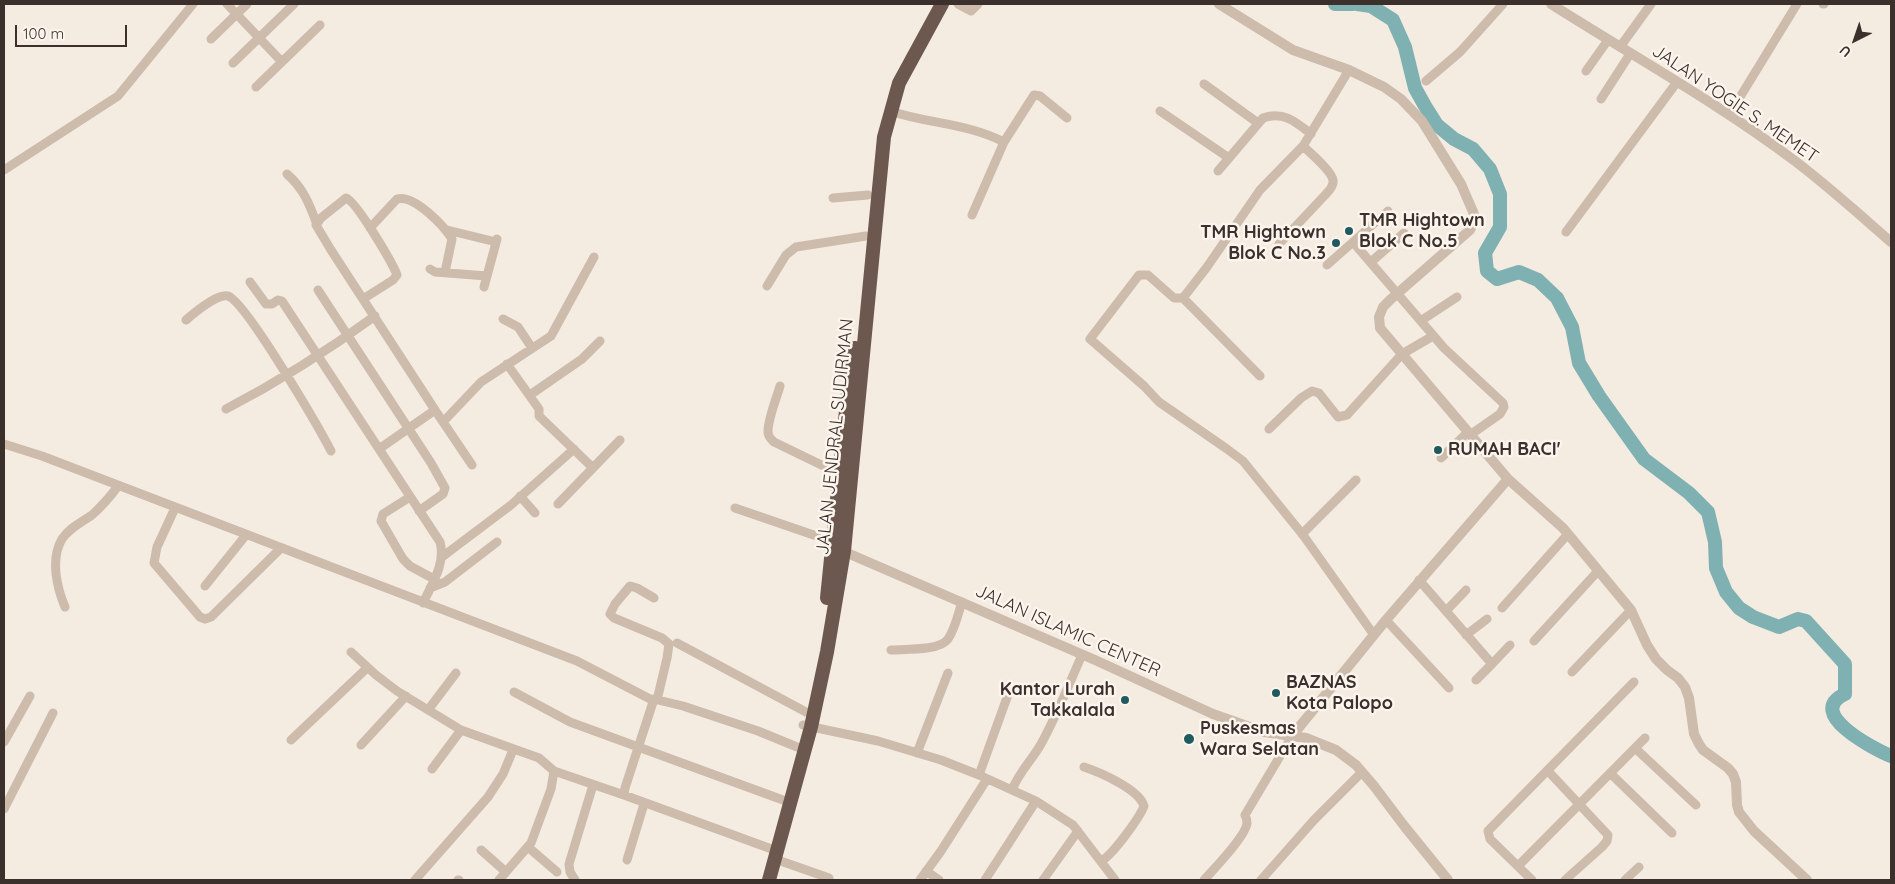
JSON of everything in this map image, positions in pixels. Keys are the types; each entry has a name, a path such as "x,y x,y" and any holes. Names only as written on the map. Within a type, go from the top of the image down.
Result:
{"highway":[{"name":"JALAN JENDRAL SUDIRMAN","path":"837,547 840,474 866,236 873,147 884,106 897,69 933,4"},
{"name":"JALAN JENDRAL SUDIRMAN","path":"768,879 807,722 837,547 884,138 899,83 942,4"},
{"name":"JALAN JENDRAL SUDIRMAN","path":"774,853 783,800 797,747 807,722"}],"street":[{"path":"4,169 118,96 194,4"},
{"path":"227,4 282,62"},
{"path":"211,39 247,4"},
{"path":"233,63 294,4"},
{"path":"958,4 971,11 978,4"},
{"path":"1219,4 1293,50 1350,70 1390,91 1409,106 1433,137 1460,184 1474,214 1474,221 1468,233 1398,292 1383,308 1379,318 1380,328 1508,479 1563,528 1631,610 1646,645 1656,660 1678,678 1685,687 1690,698 1694,734 1699,744 1703,750 1721,762 1733,774 1736,782 1737,805 1743,818 1754,831 1807,880"},
{"path":"1426,81 1460,52 1503,4"},
{"name":"JALAN YOGIE S. MEMET","path":"1552,4 1729,115 1796,162 1891,242"},
{"path":"1620,47 1651,4"},
{"path":"1729,115 1796,4"},
{"path":"256,86 320,25"},
{"path":"1586,71 1608,40"},
{"path":"1601,99 1630,54"},
{"path":"1183,298 1207,267 1260,190 1303,146 1350,70"},
{"path":"1566,232 1677,82"},
{"path":"1204,84 1258,123"},
{"path":"972,215 1004,142 1034,95 1040,96 1067,118"},
{"path":"890,111 927,121 962,126 986,133 1004,142"},
{"path":"1160,111 1229,158"},
{"path":"1218,171 1258,123 1270,115 1282,115 1297,123 1311,134"},
{"path":"1279,244 1332,187 1333,181 1330,174 1303,146"},
{"path":"287,174 308,199 319,231 472,465"},
{"path":"833,198 868,195"},
{"path":"316,222 348,198 370,228 396,275 393,280 363,299"},
{"path":"370,228 394,202 401,198 414,203 438,220 447,230 452,240 445,272"},
{"path":"1327,265 1388,210"},
{"path":"447,230 497,241 484,287"},
{"path":"1371,262 1404,233"},
{"path":"767,286 786,255 796,247 843,238 866,236"},
{"path":"1353,242 1422,320 1433,336 1504,405 1500,414 1469,433 1441,458"},
{"path":"443,422 482,382 551,336 594,257"},
{"path":"430,269 435,272 486,276"},
{"path":"1260,376 1183,298 1174,298 1148,275 1139,275 1090,339 1144,386 1159,402 1239,458 1302,534 1374,635"},
{"path":"250,282 266,304 272,304 278,300 283,303 440,542 442,557 424,603"},
{"path":"318,290 431,463 445,488 443,494 419,511"},
{"path":"186,320 211,302 225,296 234,300 252,323 286,375 331,451"},
{"path":"1422,320 1457,297"},
{"path":"226,409 265,389 318,357 375,316"},
{"path":"503,319 518,328 532,348"},
{"path":"1270,429 1301,398 1312,390 1319,393 1338,417 1346,415 1383,377 1402,354 1433,336"},
{"path":"530,395 582,359 600,341"},
{"path":"507,364 539,409 539,416 593,468"},
{"path":"780,386 769,426 769,438 840,474"},
{"path":"379,449 435,410"},
{"path":"558,504 620,440"},
{"path":"4,444 42,456 577,661 655,700 683,706 758,731 797,747"},
{"path":"442,557 520,496 574,449"},
{"path":"1204,880 1230,850 1246,827 1245,816 1292,736 1386,620 1508,479"},
{"path":"1302,534 1356,480"},
{"path":"64,607 59,593 57,572 57,559 62,540 70,530 103,505 118,486"},
{"path":"520,496 535,513"},
{"path":"410,497 383,514 380,521 403,559 410,566 434,579"},
{"path":"175,508 157,547 154,563 200,617 205,620 211,617 281,548"},
{"path":"735,508 837,547"},
{"path":"1502,608 1568,534"},
{"path":"205,586 246,535"},
{"path":"430,588 444,582 497,542"},
{"name":"JALAN ISLAMIC CENTER","path":"837,547 1213,714 1264,732 1320,742 1336,750 1356,765 1448,880"},
{"path":"1534,641 1598,571"},
{"path":"1420,580 1492,664"},
{"path":"624,795 638,746 655,700 669,644 662,638 614,618 610,614 615,604 630,586 654,598"},
{"path":"1446,611 1466,590"},
{"path":"891,650 934,647 943,644 950,636 962,602"},
{"path":"1572,672 1631,610"},
{"path":"1466,635 1487,619"},
{"path":"1386,620 1449,688"},
{"path":"677,643 807,722 917,753 983,777 1036,801 1064,818 1078,831 1115,880"},
{"path":"1476,680 1510,645"},
{"path":"351,652 367,668 406,696 461,730 539,758 554,771 624,795 774,853 830,878"},
{"path":"1012,790 1022,769 1044,738 1082,655"},
{"path":"291,740 367,668"},
{"path":"428,710 456,673"},
{"path":"917,753 948,673"},
{"path":"1532,880 1490,839 1488,832 1634,682"},
{"path":"514,692 570,722 783,800"},
{"path":"920,880 941,851 983,777 1009,692"},
{"path":"4,742 30,696"},
{"path":"361,745 406,696"},
{"path":"4,809 53,712"},
{"path":"432,769 461,730"},
{"path":"1518,866 1644,738"},
{"path":"1635,748 1696,805"},
{"path":"415,880 488,797 503,774 513,750"},
{"path":"1084,767 1106,776 1127,788 1140,798 1144,806 1126,834 1108,856 1101,861"},
{"path":"1548,770 1608,834 1602,847 1565,880"},
{"path":"481,850 503,877 528,847 551,789 554,771"},
{"path":"1262,880 1314,820 1362,772"},
{"path":"1610,773 1672,833"},
{"path":"575,880 570,872 569,864 593,785"},
{"path":"985,880 1036,801"},
{"path":"627,860 644,804"},
{"path":"1043,880 1078,831"},
{"path":"528,847 557,872"},
{"path":"1625,880 1639,867"},
{"path":"926,871 939,880"}],"waterway":[{"path":"1335,4 1353,4"},
{"path":"1357,4 1371,6 1393,20 1405,47 1415,88 1437,125 1454,139 1473,149 1490,169 1500,194 1500,227 1485,253 1487,271 1497,279 1519,272 1538,280 1557,298 1572,327 1579,363 1599,396 1644,459 1689,493 1708,512 1715,542 1716,568 1726,592 1739,608 1753,617 1779,627 1798,619 1806,621 1845,664 1845,694 1835,702 1832,711 1837,720 1846,730 1891,756"}],"place":[{"name":"TMR Hightown Blok C No.5","path":"1349,231"},
{"name":"TMR Hightown Blok C No.3","path":"1336,243"},
{"name":"RUMAH BACI'","path":"1438,450"},
{"name":"BAZNAS Kota Palopo","path":"1276,693"},
{"name":"Kantor Lurah Takkalala","path":"1125,700"},
{"name":"Puskesmas Wara Selatan","path":"1189,739"}]}
